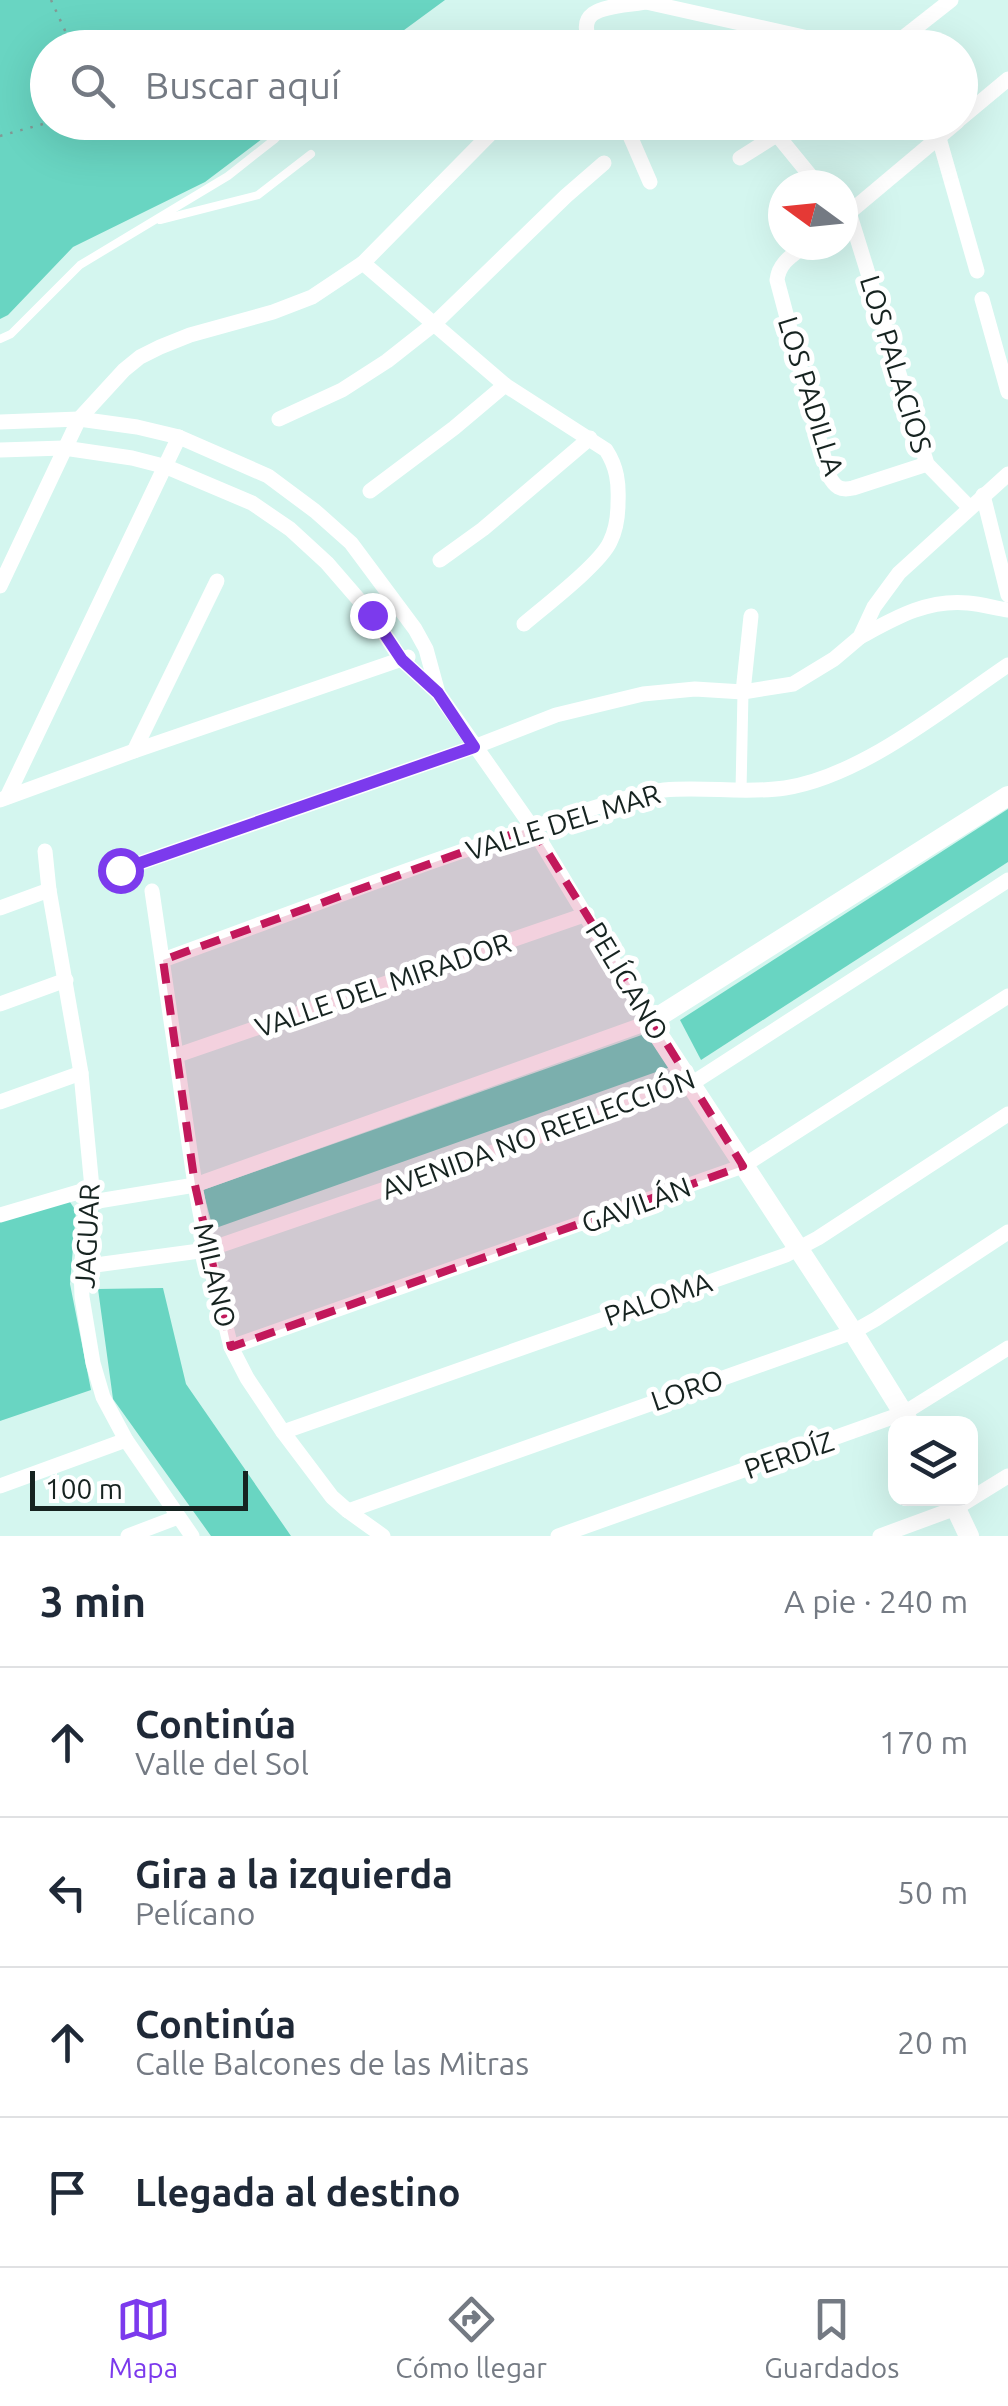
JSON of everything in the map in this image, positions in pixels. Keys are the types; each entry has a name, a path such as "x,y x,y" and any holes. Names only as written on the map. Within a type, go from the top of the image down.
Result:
{"street":[{"path":"913,30 951,0"},
{"path":"588,30 588,14 599,4 651,1 776,30"},
{"path":"978,105 1008,79"},
{"path":"0,586 78,420 124,370 140,357 190,334 273,312 312,297 362,264 484,140"},
{"path":"632,140 650,182"},
{"path":"740,158 771,140"},
{"path":"781,140 806,170"},
{"path":"858,202 936,140"},
{"path":"940,140 978,271"},
{"path":"279,419 342,390 434,324 604,164"},
{"name":"LOS PALACIOS","path":"858,252 927,464 970,508"},
{"name":"LOS PADILLA","path":"787,260 778,272 778,286 833,484 844,490 927,464"},
{"path":"362,264 505,385 590,438 606,450 614,463 618,510 610,544 524,624"},
{"path":"982,298 1008,392"},
{"path":"370,491 505,385"},
{"name":"PELÍCANO","path":"6,421 78,420 137,427 180,438 268,476 351,543 394,598 426,649 438,693"},
{"path":"6,421 7,449"},
{"path":"4,798 180,438"},
{"path":"440,560 484,529 590,438"},
{"name":"PELÍCANO","path":"7,449 64,448 166,467 252,503 290,529 327,563 372,615 402,660 438,693 532,827 650,1022 906,1416"},
{"path":"860,637 899,574 1008,474"},
{"path":"252,503 268,476"},
{"path":"984,496 1008,596"},
{"path":"327,563 351,543"},
{"path":"134,751 217,581"},
{"path":"888,587 908,612"},
{"path":"372,615 394,598"},
{"path":"120,870 556,715 643,694 695,689 742,692 794,684 860,637 908,612 947,602 1008,610"},
{"path":"742,791 742,692 751,616"},
{"path":"4,798 426,649"},
{"name":"VALLE DEL MAR","path":"162,960 532,827 643,793 742,791 800,785 846,769 1008,665"},
{"path":"0,1216 92,1195 195,1185 650,1022 1008,796"},
{"name":"JAGUAR","path":"46,851 49,890 81,1073 92,1195 81,1267 82,1297 93,1363 103,1397 126,1440 192,1536"},
{"name":"AVENIDA NO REELECCIÓN","path":"81,1267 207,1250 691,1084 1008,880"},
{"path":"0,908 49,890"},
{"name":"MILANO","path":"152,891 195,1185 231,1347 246,1378 332,1497 383,1536"},
{"name":"VALLE DEL MIRADOR","path":"178,1055 587,914"},
{"path":"0,1004 66,980"},
{"name":"GAVILÁN","path":"231,1347 743,1166 1008,996"},
{"path":"0,1102 81,1073"},
{"name":"PALOMA","path":"283,1432 798,1250 1008,1114"},
{"name":"LORO","path":"348,1511 854,1332 1008,1232"},
{"name":"PERDÍZ","path":"910,1416 1008,1348"},
{"name":"PERDÍZ","path":"558,1536 888,1424"},
{"path":"0,1486 126,1440"},
{"path":"978,1491 1008,1476"},
{"path":"880,1536 947,1506"},
{"path":"955,1506 969,1536"},
{"path":"128,1536 178,1517"}],"lane":[{"path":"0,339 11,334 80,265 228,176 274,140"},
{"path":"151,222 258,195 311,154"}],"path":[{"path":"52,0 66,30"},
{"path":"0,136 30,128"}],"highlighted area":[{"path":"532,827 743,1166 231,1347 195,1185 163,960"}],"green space":[{"path":"0,0 445,0 404,30 30,30 30,140 261,140 205,182 73,247 0,319"},
{"path":"1008,809 1008,862 701,1060 680,1020"},
{"path":"653,1031 673,1066 213,1229 203,1190"},
{"path":"66,1196 76,1211 70,1284 91,1390 0,1421 0,1219"},
{"path":"163,1288 186,1384 291,1536 211,1536 113,1399 98,1289"}],"route":[{"path":"120,870 474,747 438,693 402,660 372,615"}]}
